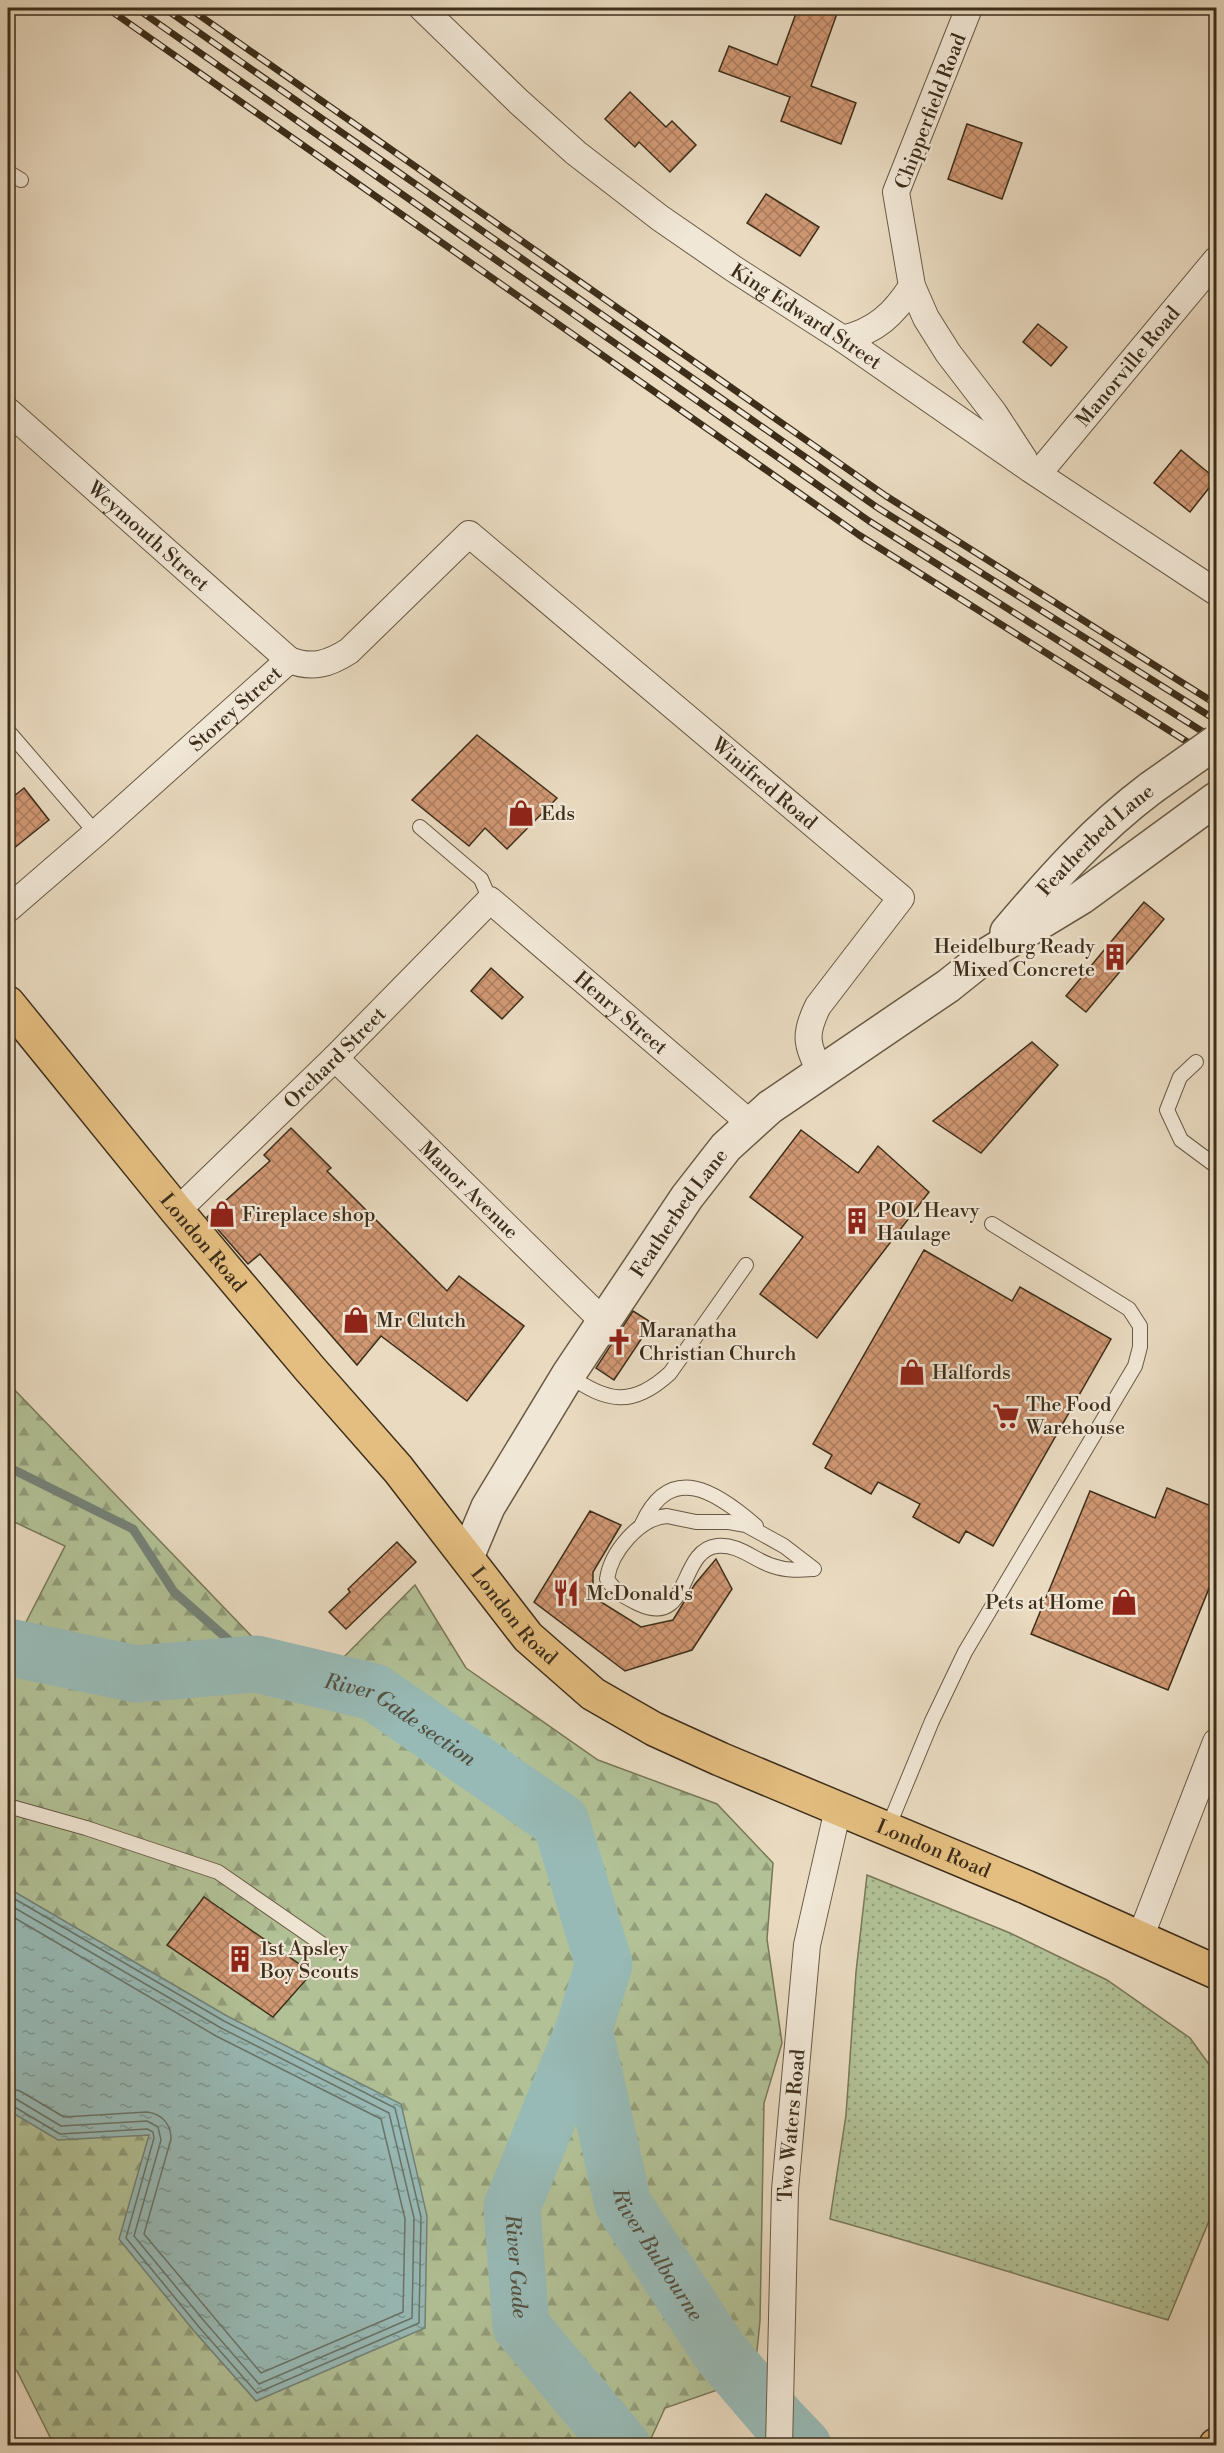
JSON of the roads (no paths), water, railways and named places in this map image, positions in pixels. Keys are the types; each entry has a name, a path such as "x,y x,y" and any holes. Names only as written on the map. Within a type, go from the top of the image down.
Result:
{"main road":[{"name":"London Road","path":"8,1003 177,1211 310,1369 398,1468 528,1637 593,1694 654,1729 1140,1938 1208,1964"},
{"path":"1208,1964 1216,1990"}],"street":[{"name":"King Edward Street","path":"422,8 519,102 576,153 697,243 843,339 1034,472 1216,592"},
{"name":"Chipperfield Road","path":"969,8 897,192 912,286 926,318 948,353 994,413 1034,472"},
{"name":"Manorville Road","path":"1034,472 1216,260"},
{"path":"843,339 860,335 886,320 900,306 912,286"},
{"name":"Weymouth Street","path":"10,419 289,660"},
{"name":"Storey Street","path":"8,909 289,660 314,666 339,658 349,651 469,534"},
{"name":"Winifred Road","path":"469,534 901,898 818,1006 810,1023 807,1034 809,1047 821,1073"},
{"name":"Featherbed Lane","path":"988,954 1084,845 1128,805 1216,742"},
{"name":"Featherbed Lane","path":"467,1557 488,1507 568,1375 708,1168 751,1124 770,1107 948,986 988,954 1082,897 1216,799"},
{"name":"Orchard Street","path":"177,1211 335,1058 490,900"},
{"name":"Henry Street","path":"490,900 751,1124"},
{"name":"Manor Avenue","path":"335,1058 604,1322"},
{"path":"1140,1938 1216,1742"},
{"name":"Two Waters Road","path":"779,2445 785,2190 807,1945 838,1809"}],"lane":[{"path":"8,172 21,180"},
{"path":"8,731 96,833"},
{"path":"420,827 481,879 490,900"},
{"path":"1196,1062 1180,1077 1167,1110 1181,1140 1216,1167"},
{"path":"887,1830 932,1721 965,1652 1135,1366 1140,1347 1140,1326 1130,1309 992,1224"},
{"path":"568,1375 592,1392 613,1397 632,1396 655,1387 670,1373 746,1265"},
{"path":"642,1524 657,1498 670,1490 686,1487 716,1496 732,1505 764,1533 802,1558 814,1569 793,1571 771,1566 742,1550 729,1547 707,1549 699,1555 675,1599 661,1610 652,1610 619,1595 607,1579 609,1569 630,1535 642,1524 656,1517 667,1516 696,1522 729,1522 746,1525 764,1533"},
{"path":"8,1806 86,1828 218,1872 322,1944"}],"water":[{"path":"8,1888 227,2016 401,2104 427,2216 425,2328 256,2401 194,2331 119,2239 149,2135 58,2140 8,2110"}],"waterway":[{"path":"8,1467 133,1529 174,1592 256,1664"},
{"name":"River Gade section","path":"8,1647 136,1674 256,1664 374,1692 561,1822 604,1964 584,2029 512,2207 521,2326 622,2446"},
{"name":"River Bulbourne","path":"584,2029 623,2204 720,2352 803,2446"}],"railway":[{"path":"107,8 859,535 1216,760"},
{"path":"136,8 869,521 1216,740"},
{"path":"164,8 878,508 1216,720"},
{"path":"189,8 886,496 1216,704"}],"place":[{"name":"Eds","path":"521,813"},
{"name":"Heidelburg Ready Mixed Concrete","path":"1115,957"},
{"name":"Fireplace shop","path":"222,1214"},
{"name":"POL Heavy Haulage","path":"857,1221"},
{"name":"Mr Clutch","path":"356,1320"},
{"name":"Maranatha Christian Church","path":"619,1342"},
{"name":"Halfords","path":"912,1372"},
{"name":"The Food Warehouse","path":"1006,1416"},
{"name":"McDonald's","path":"566,1593"},
{"name":"Pets at Home","path":"1124,1602"},
{"name":"1st Apsley Boy Scouts","path":"240,1959"}],"water label":[{"name":"River Gade","path":"518,2267"}]}
